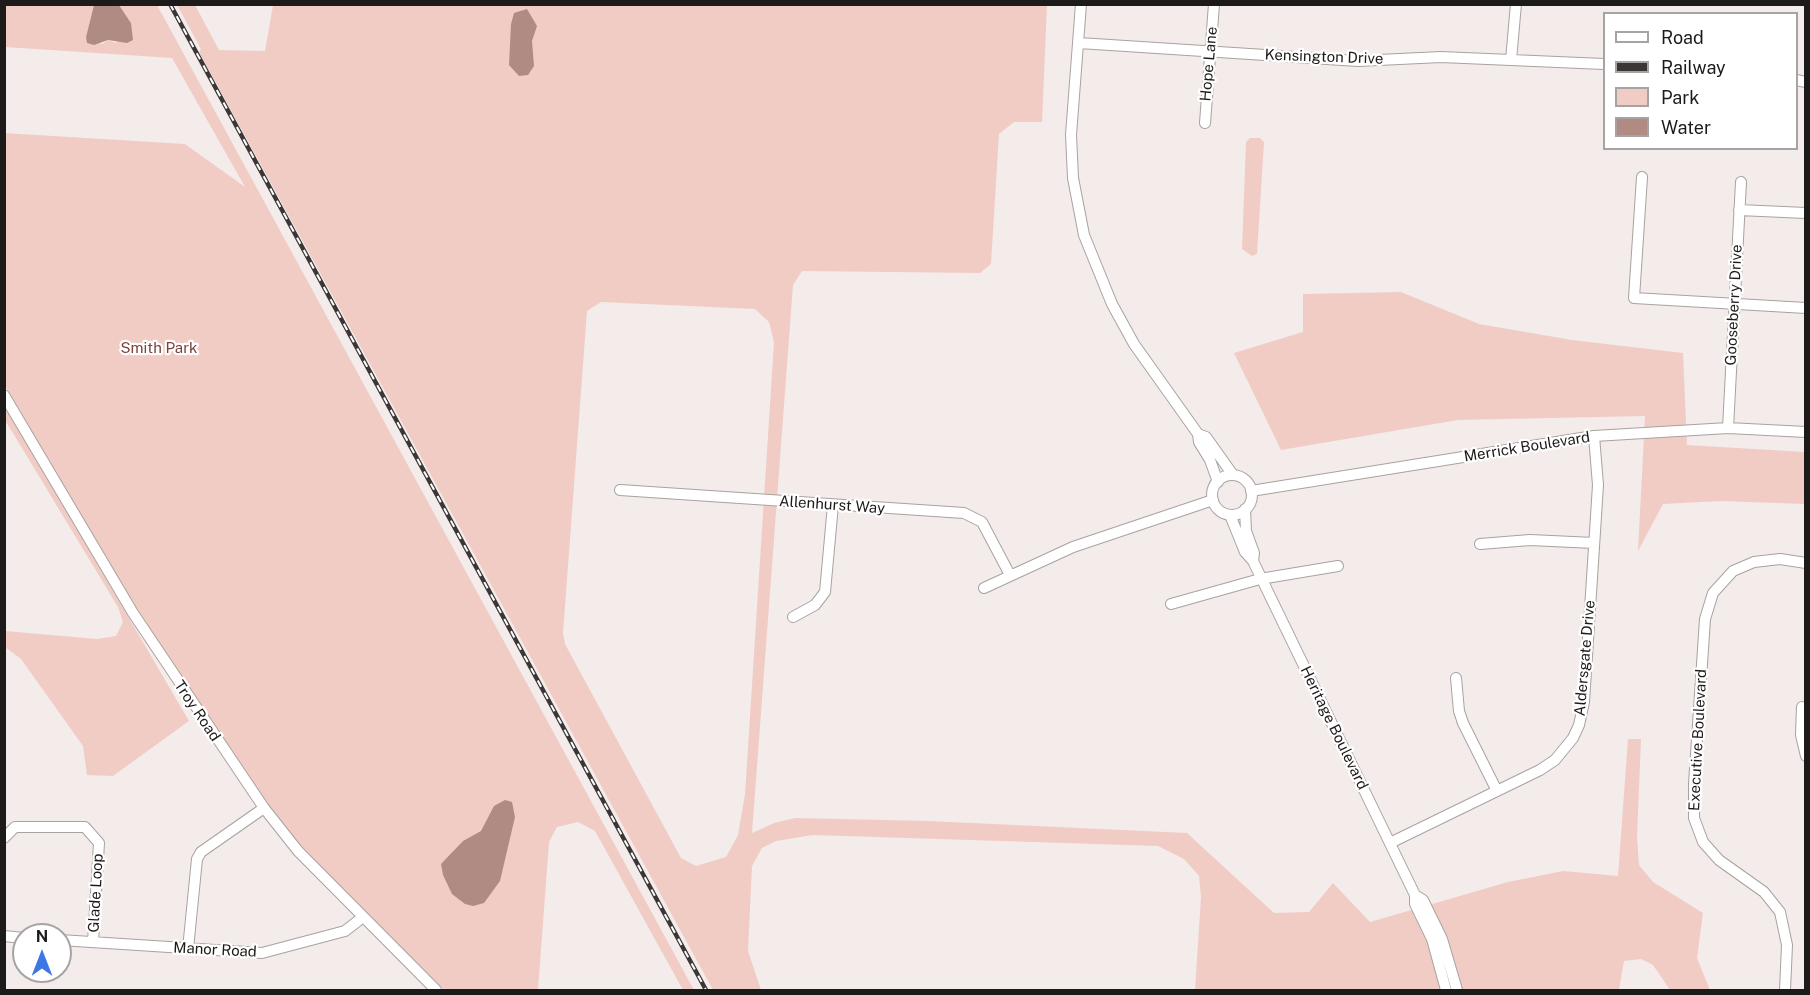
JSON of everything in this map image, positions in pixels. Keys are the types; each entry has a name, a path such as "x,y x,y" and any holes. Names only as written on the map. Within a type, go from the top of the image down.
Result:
{"street":[{"path":"1081,4 1071,135 1073,178 1084,234 1113,304 1134,344 1198,434 1199,442 1210,460 1218,482"},
{"name":"Hope Lane","path":"1205,123 1214,4"},
{"path":"1511,60 1516,4"},
{"name":"Kensington Drive","path":"1079,43 1358,61 1441,57 1603,64"},
{"path":"1642,177 1634,298 1806,308"},
{"name":"Gooseberry Drive","path":"1728,428 1741,182"},
{"path":"1739,210 1806,213"},
{"name":"Troy Road","path":"4,395 132,613 264,808 298,851 436,990"},
{"name":"Merrick Boulevard","path":"1251,492 1594,436 1728,428 1806,432"},
{"path":"1198,434 1206,437 1233,476 1245,480 1251,492 1251,501 1245,509 1230,515 1221,512 1213,500 1212,492 1218,482 1233,476"},
{"name":"Aldersgate Drive","path":"1390,843 1555,760 1566,749 1579,725 1584,702 1598,485 1594,436"},
{"name":"Allenhurst Way","path":"620,490 964,513 975,517 988,531 1010,575"},
{"path":"984,588 1073,547 1213,500"},
{"path":"793,617 814,604 825,592 833,505"},
{"name":"Heritage Boulevard","path":"1245,509 1246,531 1254,553 1253,561"},
{"name":"Heritage Boulevard","path":"1230,515 1245,552 1253,561 1415,895 1415,904 1431,939 1446,990"},
{"path":"1480,544 1530,540 1594,543"},
{"name":"Executive Boulevard","path":"1785,990 1787,945 1780,912 1764,892 1719,860 1708,849 1697,828 1694,793 1705,619 1713,593 1733,571 1754,562 1780,559 1806,563"},
{"path":"1170,604 1260,579 1338,566"},
{"path":"1456,678 1459,711 1463,723 1497,791"},
{"path":"1802,707 1801,735 1806,756"},
{"path":"188,949 197,859 201,852 264,808"},
{"name":"Glade Loop","path":"4,838 15,827 86,827 99,843 93,942"},
{"name":"Heritage Boulevard","path":"1415,895 1423,900 1442,939 1457,990"},
{"name":"Manor Road","path":"72,941 251,954 273,951 345,931 363,916"}],"green space":[{"name":"Smith Park","path":"5,5 94,5 86,37 102,44 108,40 116,43 131,23 119,5 157,5 694,990 683,990 595,831 578,822 557,827 549,842 538,990 444,990 280,826 160,651 5,385 4,133 185,144 245,187 172,58 5,47"},
{"path":"177,5 195,5 219,50 265,51 273,5 1047,5 1042,122 1014,122 999,134 991,264 980,273 802,271 793,285 752,833 774,823 795,818 929,821 1187,833 1274,913 1309,912 1333,883 1370,922 1508,882 1563,871 1618,876 1628,739 1641,739 1637,837 1639,865 1653,882 1703,913 1697,958 1710,990 1670,990 1653,965 1641,959 1624,961 1619,990 1195,990 1201,897 1199,876 1184,859 1158,846 813,835 776,841 762,848 752,866 748,951 761,990 713,990 199,52 201,49","holes":["601,302 755,309 769,322 774,342 745,794 738,835 726,857 696,866 681,858 565,644 563,633 587,311"]},
{"path":"1250,138 1260,138 1264,142 1257,254 1252,256 1242,249 1246,142"},
{"path":"1401,292 1479,324 1572,340 1683,353 1687,445 1805,452 1805,504 1721,501 1663,504 1638,551 1645,416 1458,420 1281,450 1234,353 1303,332 1303,294"},
{"path":"4,404 189,721 113,776 87,775 83,746 21,659 5,647 5,631 97,639 116,636 123,622 118,607 5,420"}],"water":[{"path":"94,5 119,5 131,23 133,40 127,43 108,40 94,45 87,43 86,37"},
{"path":"527,9 537,26 532,41 534,66 528,75 519,76 509,65 511,24 514,13"},
{"path":"505,800 512,802 515,817 500,881 484,903 473,906 465,904 452,894 443,875 441,864 463,841 481,831 494,806"}],"railway":[{"path":"170,4 706,990"}]}
